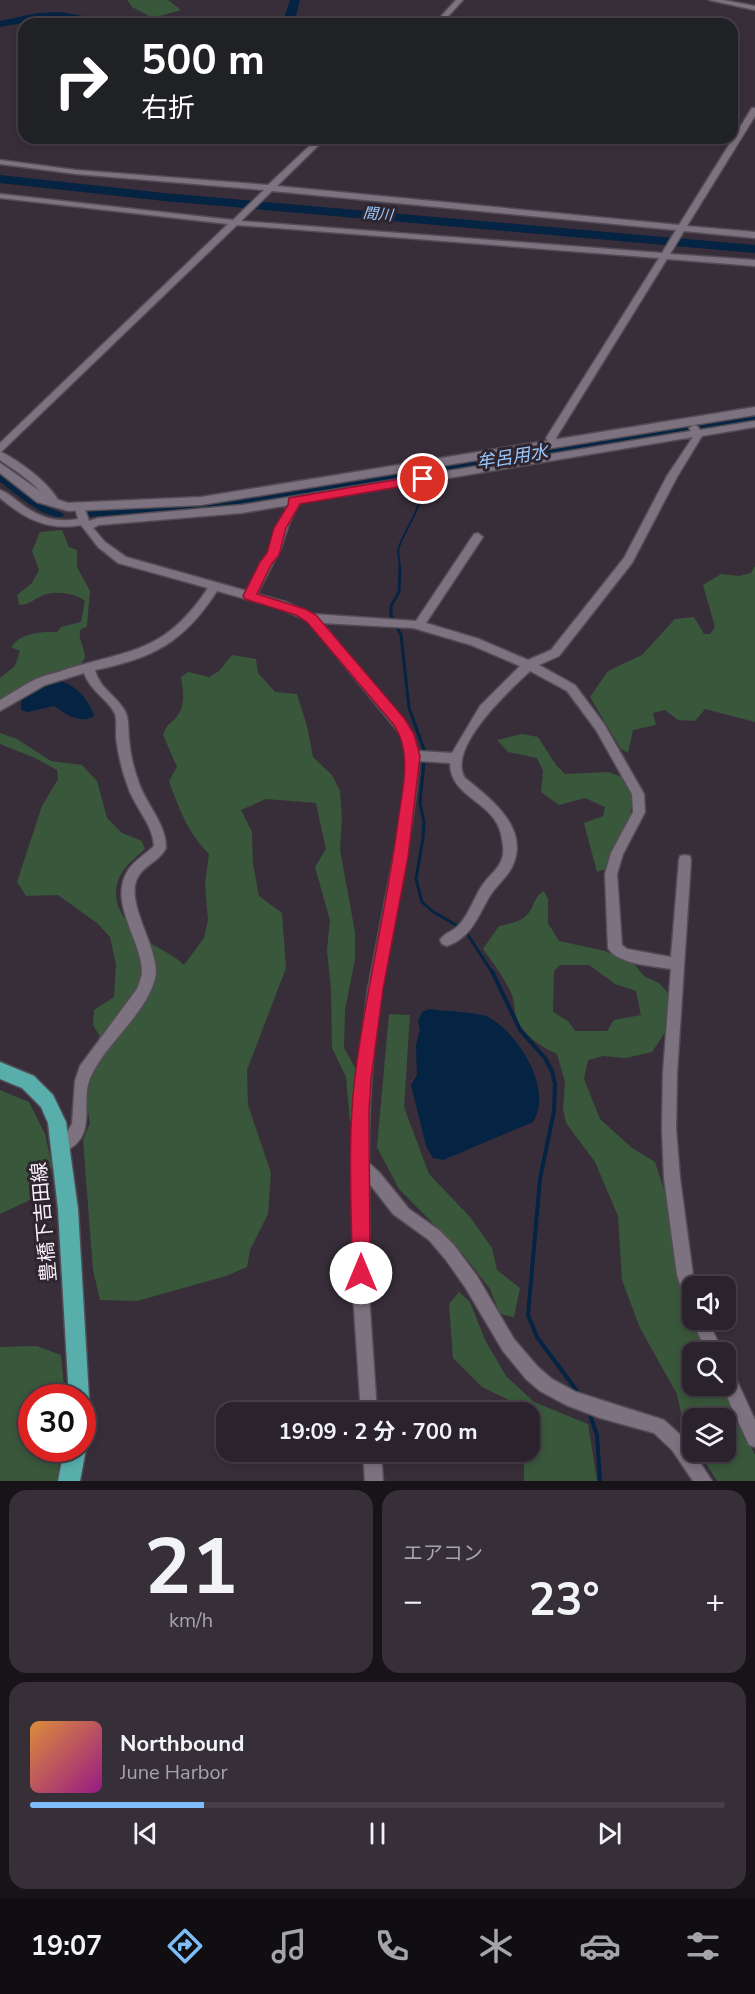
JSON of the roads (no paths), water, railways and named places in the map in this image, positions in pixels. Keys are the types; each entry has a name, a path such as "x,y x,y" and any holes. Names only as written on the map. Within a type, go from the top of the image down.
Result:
{"main road":[{"name":"豊橋下吉田線","path":"0,1070 28,1082 47,1101 57,1122 61,1146 79,1384"},
{"path":"69,1481 73,1462"}],"street":[{"path":"443,18 460,0"},
{"path":"712,0 755,8"},
{"path":"738,137 755,110"},
{"path":"0,448 316,144"},
{"path":"554,444 550,438 734,144"},
{"path":"0,162 76,172 755,235"},
{"path":"0,196 235,221 755,263"},
{"path":"678,257 724,267 755,270"},
{"path":"0,493 33,517 52,525 83,518 232,497 423,474 693,428 755,411"},
{"path":"1,469 42,499 83,518 98,522 211,513 293,501 554,444 693,428 755,424"},
{"path":"447,940 464,929 487,888 507,864 510,849 507,831 501,819 492,807 461,782 456,774 456,758 471,727 484,709 529,665 555,653 628,560 672,476 698,437 693,428"},
{"path":"0,455 46,490 54,499 55,504"},
{"path":"250,596 266,562 273,555 280,528 294,505 293,501"},
{"path":"83,518 102,546 122,560 250,596 312,618 418,625 475,642 563,682 580,698 600,727 638,794 639,812 617,853 611,874 615,948 624,954 678,964"},
{"path":"418,625 478,537"},
{"path":"0,706 41,682 120,660 164,644 194,617 214,587"},
{"path":"312,618 399,722 422,756 375,989 363,1079 361,1294 368,1402"},
{"path":"61,1146 72,1141 77,1134 80,1119 80,1084 85,1071 147,983 149,971 132,912 129,886 130,878 136,868 156,853 160,848 161,840 148,811 134,789 120,727 121,714 94,684 89,676 89,668"},
{"path":"422,756 456,758"},
{"path":"685,1276 672,1178 669,1129 686,860"},
{"path":"361,1167 372,1174 394,1204 406,1216 434,1236 462,1268 506,1342 528,1370 569,1398 658,1426 669,1432 703,1481"},
{"path":"735,1396 755,1439"},
{"path":"373,1462 374,1481"}],"water":[{"path":"56,680 69,684 80,693 89,704 94,716 78,719 54,706 28,712 21,710 21,701 27,693"},
{"path":"429,1009 483,1015 511,1035 530,1063 536,1079 539,1094 538,1109 533,1122 443,1160 433,1158 426,1146 411,1085 417,1075 416,1045 420,1030 418,1021 422,1012"}],"waterway":[{"path":"289,18 295,0"},
{"path":"26,18 49,15 80,18"},
{"path":"0,24 18,20"},
{"name":"間川","path":"0,179 164,197 755,249"},
{"name":"牟呂用水","path":"89,514 229,504 755,417"},
{"path":"400,570 399,547 416,511 421,493 417,472"},
{"name":"牟呂用水","path":"0,478 42,508 59,515"},
{"path":"400,570 399,592 391,606 391,616 401,635 409,708 425,752 420,803 424,822 423,838 416,879 422,902 432,911 461,928"},
{"path":"466,932 492,972"},
{"path":"492,971 520,1030 545,1058 552,1071 555,1084 554,1111 540,1179 528,1315 537,1337 580,1395"},
{"path":"590,1415 597,1435 600,1481"}]}
